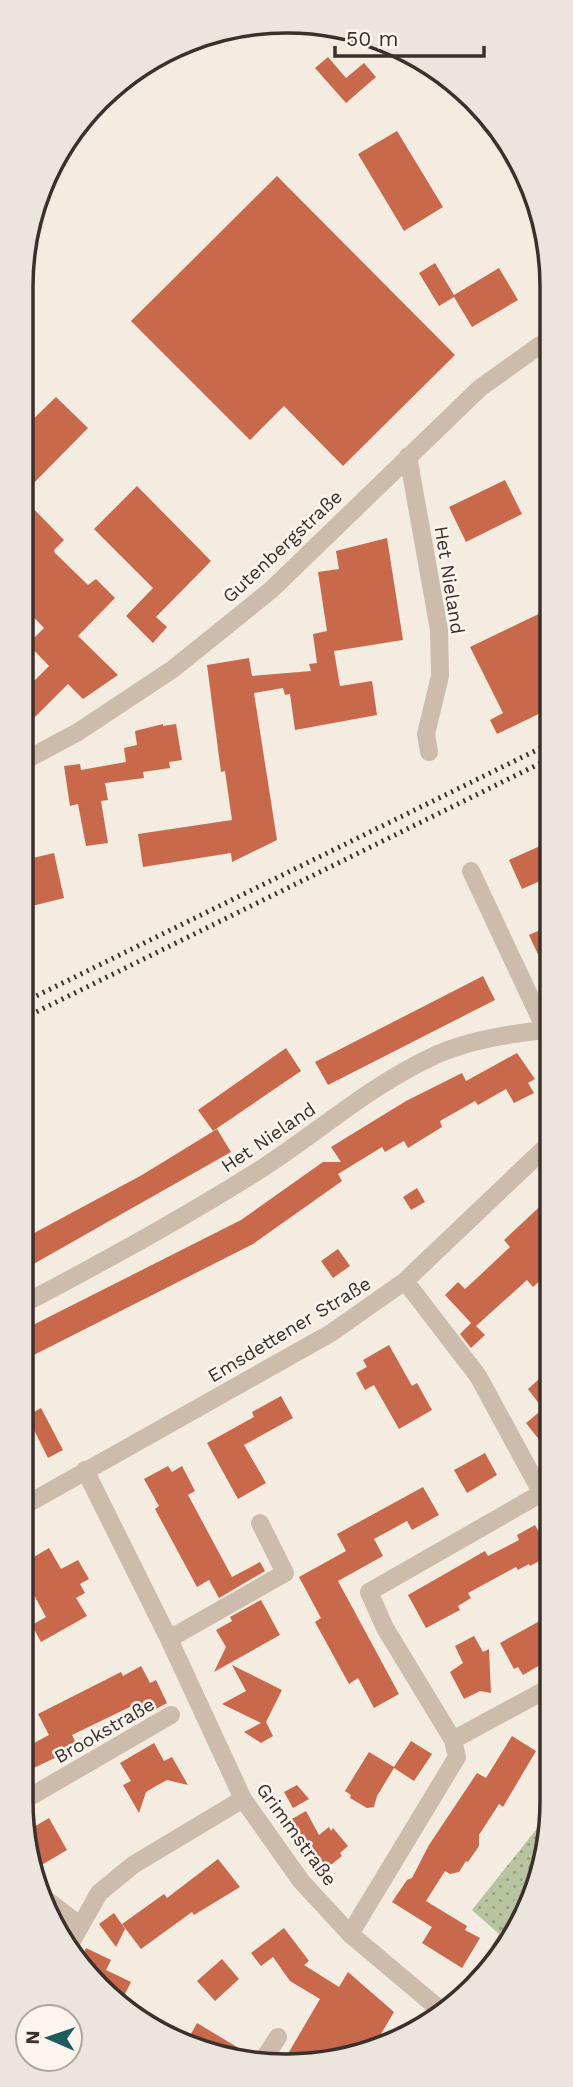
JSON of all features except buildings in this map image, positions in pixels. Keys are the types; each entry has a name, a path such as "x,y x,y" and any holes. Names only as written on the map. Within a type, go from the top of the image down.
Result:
{"street":[{"name":"Gutenbergstraße","path":"33,756 78,732 173,669 271,590 480,388 540,348"},
{"name":"Het Nieland","path":"408,456 439,630 440,676 426,734 429,752"},
{"name":"Het Nieland","path":"471,871 540,1018"},
{"name":"Het Nieland","path":"33,1299 251,1175 346,1109 437,1055 508,1034 540,1033"},
{"name":"Emsdettener Straße","path":"33,1501 331,1333 405,1280 540,1153"},
{"path":"405,1280 478,1376 540,1490"},
{"name":"Grimmstraße","path":"85,1470 169,1639 243,1799 301,1881 350,1934 435,2005"},
{"path":"350,1934 457,1757 453,1740 385,1628 369,1592 540,1502"},
{"path":"169,1639 285,1573 260,1523"},
{"path":"453,1740 540,1693"},
{"name":"Brookstraße","path":"33,1795 171,1715"},
{"path":"73,1936 99,1893 133,1865 243,1799"},
{"path":"57,1908 78,1924"},
{"path":"268,2053 278,2038"}],"green space":[{"path":"538,1827 531,1866 514,1913 481,1962 499,1934 472,1910"},
{"path":"534,1852 514,1913 497,1941"}],"railway":[{"path":"33,998 540,748"},
{"path":"33,1014 540,763"}]}
